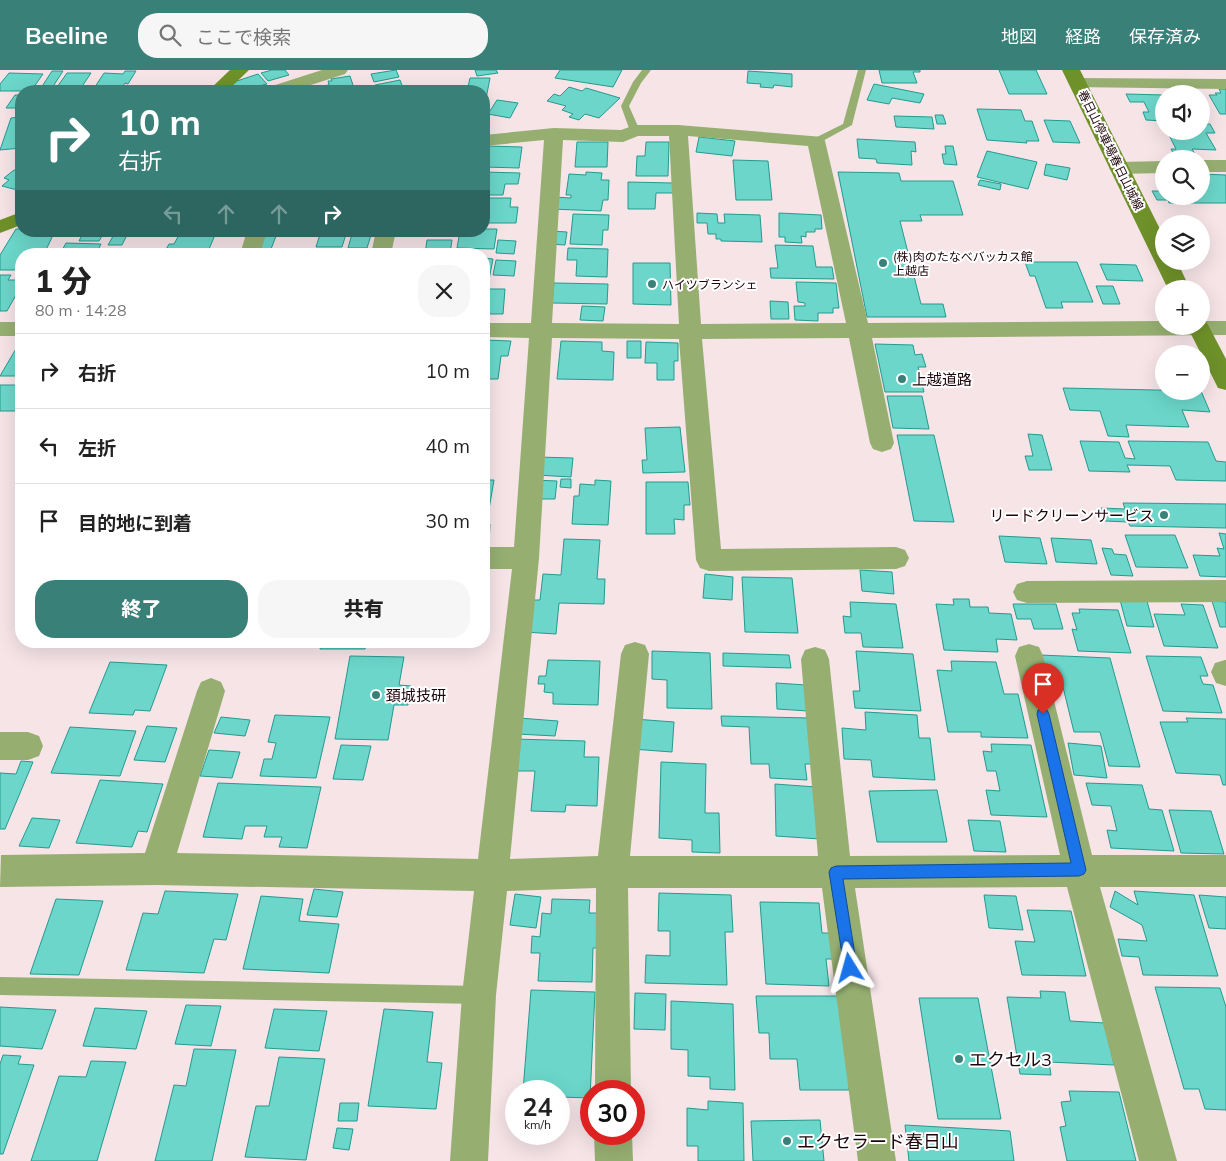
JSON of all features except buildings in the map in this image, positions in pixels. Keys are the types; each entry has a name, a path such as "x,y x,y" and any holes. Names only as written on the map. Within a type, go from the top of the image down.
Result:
{"main road":[{"path":"224,85 240,70"},
{"name":"春日山停車場春日山城線","path":"1074,76 1155,240"},
{"path":"1202,335 1226,382"}],"street":[{"path":"293,85 339,70"},
{"path":"1074,76 1226,84"},
{"path":"678,130 690,332 709,560 896,558"},
{"path":"490,139 554,134 623,136 635,131 678,130 816,141 860,331 882,443"},
{"path":"469,1161 479,995 526,558 554,134"},
{"path":"1210,166 1226,166"},
{"path":"1119,168 1155,167"},
{"path":"1210,327 1226,328"},
{"path":"490,330 690,332 1155,328"},
{"path":"0,329 15,329"},
{"path":"490,558 526,558"},
{"path":"1027,592 1226,591"},
{"path":"613,1080 612,872 635,654"},
{"path":"1029,656 1079,870 1158,1161"},
{"path":"815,659 836,872 877,1161"},
{"path":"156,869 211,691"},
{"path":"1,871 156,869 491,875 612,872 1226,871"},
{"path":"614,1145 614,1161"}],"lane":[{"path":"635,131 626,106 638,82 647,70"},
{"path":"816,141 847,125 862,70"},
{"path":"0,986 479,995"}],"place":[{"name":"(株)肉のたなべバッカス館 上越店","path":"883,263"},
{"name":"ハイツブランシェ","path":"652,284"},
{"name":"上越道路","path":"902,379"},
{"name":"リードクリーンサービス","path":"1164,515"},
{"name":"頚城技研","path":"376,695"},
{"name":"エクセル3","path":"959,1059"},
{"name":"エクセラード春日山","path":"787,1141"}],"route":[{"path":"850,968 836,872 1079,870 1043,714"}]}
